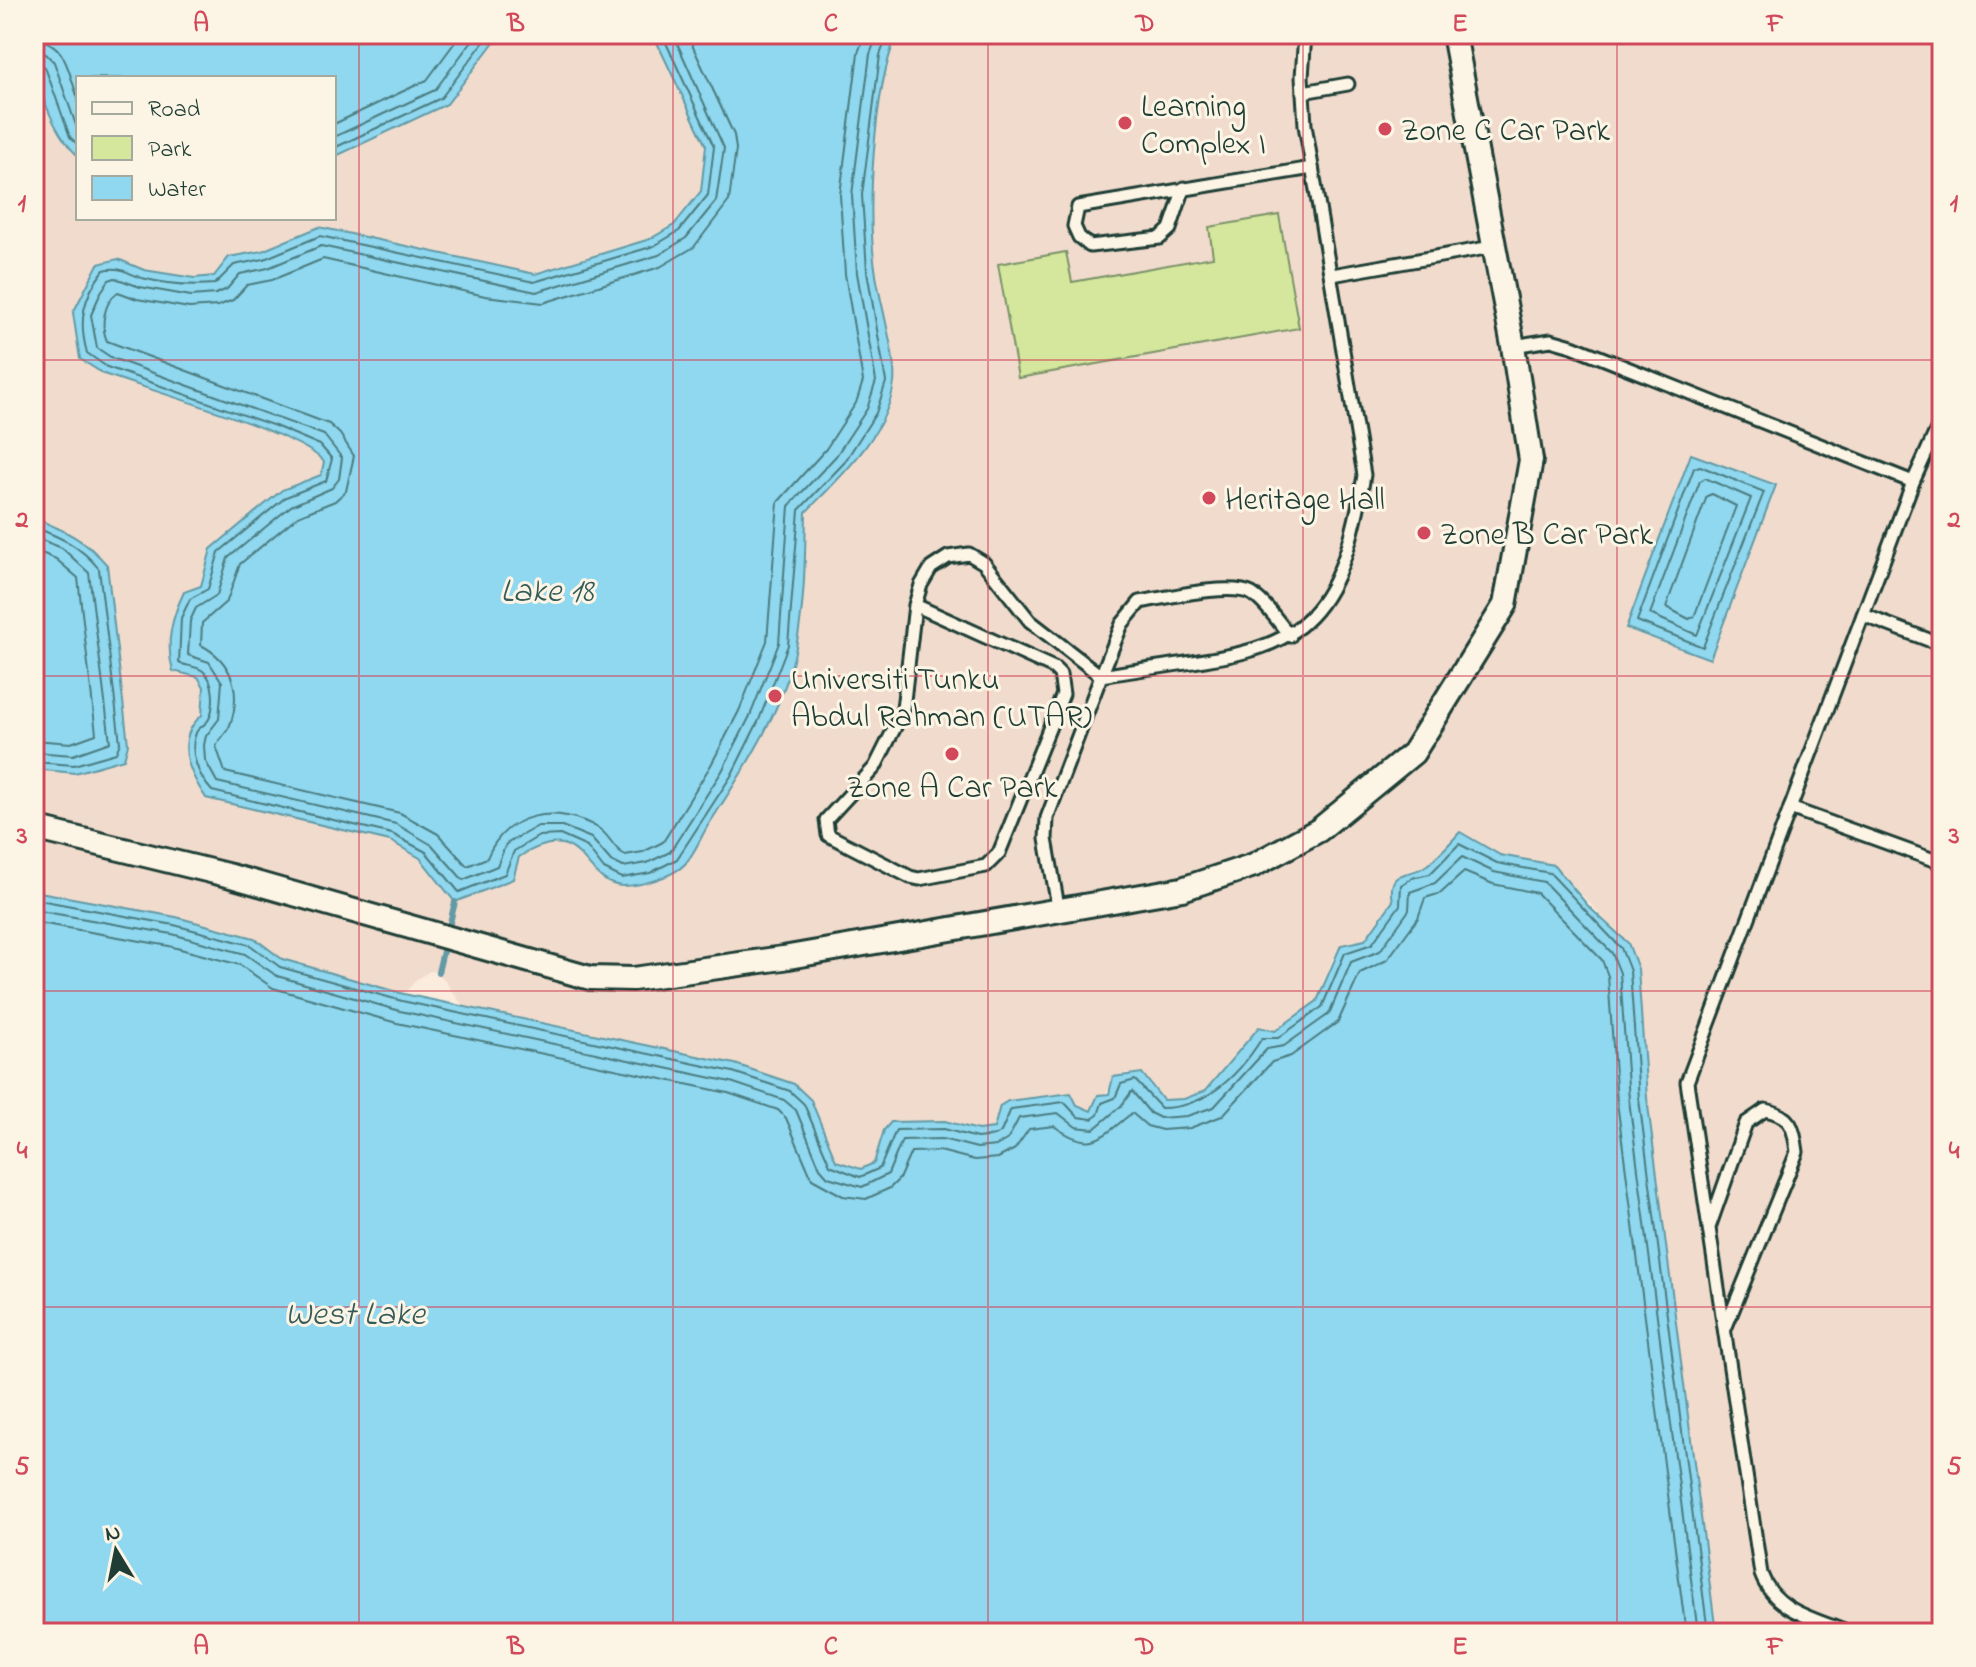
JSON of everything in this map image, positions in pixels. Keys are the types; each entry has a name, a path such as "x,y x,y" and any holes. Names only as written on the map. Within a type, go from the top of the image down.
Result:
{"street":[{"path":"34,828 231,876 590,978 633,979 1059,912 1182,889 1254,865 1319,830 1413,753 1505,605 1531,460 1513,346 1454,34"}],"lane":[{"path":"915,605 1054,668 1060,674 1063,694 999,853 986,866 919,879 828,835 826,820 875,767 903,709 915,605 931,568 948,557 969,554 984,563 1030,621 1101,676 1263,649 1290,636 1317,613 1342,570 1364,475 1312,168 1303,92 1305,34"},
{"path":"1303,92 1348,84"},
{"path":"1184,188 1170,229 1160,238 1097,248 1085,243 1076,231 1073,219 1078,207 1184,188 1312,168"},
{"path":"1332,275 1492,247"},
{"path":"1513,346 1551,340 1572,346 1913,482"},
{"path":"1849,1633 1785,1606 1769,1595 1761,1574 1687,1082 1913,482 1942,418"},
{"path":"1059,912 1046,839 1047,818 1126,617 1140,602 1226,590 1245,591 1261,602 1290,636"},
{"path":"1863,615 1942,645"},
{"path":"1790,808 1942,863"},
{"path":"1709,1229 1746,1123 1765,1110 1782,1113 1794,1128 1797,1152 1724,1331"}],"shaded area":[{"name":"Universiti Tunku Abdul Rahman (UTAR)","path":"34,34 1942,34 1942,1633 1716,1633 1647,1098 1638,969 1610,925 1554,865 1500,855 1460,832 1425,868 1409,870 1391,890 1394,901 1365,940 1333,958 1317,1001 1275,1031 1259,1027 1205,1091 1184,1099 1163,1100 1142,1073 1126,1073 1119,1076 1091,1111 1077,1105 1000,1115 994,1128 978,1131 964,1127 884,1130 874,1163 861,1169 836,1161 811,1100 794,1084 735,1064 464,1007 438,972 430,971 417,979 404,994 282,959 254,938 176,917 34,891"}],"green space":[{"path":"1279,215 1299,328 1018,378 998,264 1066,252 1072,282 1213,257 1209,227"}],"water":[{"path":"35,34 500,34 447,104 336,156 336,76 76,76 76,154 59,131 44,100 34,49"},
{"name":"Lake 18","path":"653,34 897,34 882,87 872,187 873,249 893,360 894,383 890,402 860,454 806,512 801,614 790,671 760,740 685,864 656,880 623,886 598,875 570,847 558,844 541,846 519,857 513,879 455,902 420,858 390,841 206,798 189,766 186,745 193,724 202,715 204,687 198,677 173,671 170,640 176,611 184,592 201,586 211,549 282,490 321,475 324,462 310,451 256,426 104,374 80,359 73,313 98,264 118,259 144,270 194,278 214,276 229,257 262,251 319,227 535,274 650,239 674,225 701,191 706,146"},
{"path":"1691,454 1776,485 1710,659 1626,628"},
{"path":"34,518 74,537 107,565 128,744 124,759 75,773 34,769"},
{"name":"West Lake","path":"1460,832 1500,855 1554,865 1589,907 1628,943 1638,969 1647,1098 1716,1633 34,1633 34,891 176,917 254,938 282,959 404,994 735,1064 794,1084 811,1100 836,1161 861,1169 874,1163 884,1130 891,1122 945,1121 978,1130 994,1128 1000,1106 1008,1101 1071,1093 1077,1105 1091,1111 1098,1095 1109,1094 1113,1077 1142,1073 1163,1100 1184,1099 1205,1091 1259,1027 1275,1031 1317,1001 1341,945 1365,940 1393,901 1392,890 1396,878 1427,865"}],"waterway":[{"path":"438,972 455,902"}],"place":[{"name":"Learning Complex I","path":"1125,123"},
{"name":"Zone C Car Park","path":"1385,129"},
{"name":"Heritage Hall","path":"1209,498"},
{"name":"Zone B Car Park","path":"1424,533"},
{"name":"Universiti Tunku Abdul Rahman (UTAR)","path":"775,696"},
{"name":"Zone A Car Park","path":"952,754"}]}
